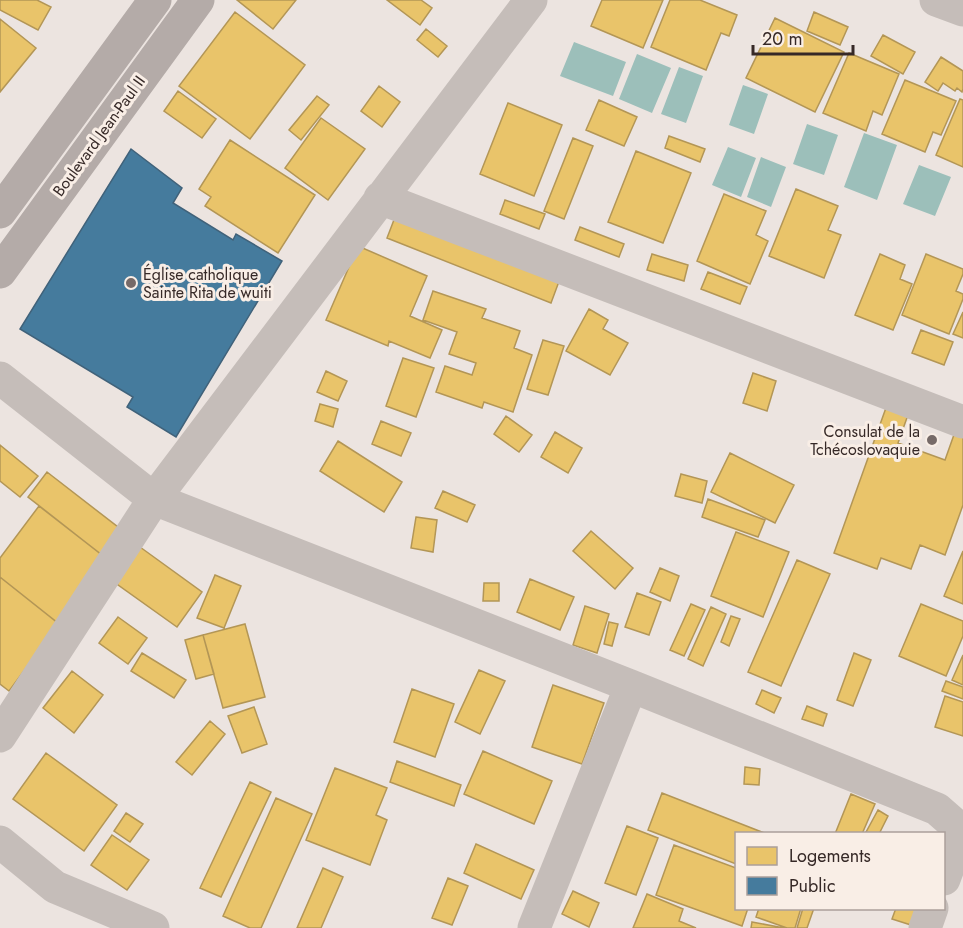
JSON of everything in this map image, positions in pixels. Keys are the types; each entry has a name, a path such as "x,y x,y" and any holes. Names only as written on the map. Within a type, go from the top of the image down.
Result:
{"main road":[{"path":"0,212 155,0"},
{"name":"Boulevard Jean-Paul II","path":"0,272 198,0"}],"street":[{"path":"0,736 154,499 531,0"},
{"path":"936,0 963,10"},
{"path":"380,198 963,422"},
{"path":"0,378 154,499 937,809 953,823 958,841 945,876"},
{"path":"534,928 631,686"},
{"path":"0,842 55,887 153,928"},
{"path":"925,928 932,910"}],"water":[{"path":"574,42 626,62 613,96 560,76"},
{"path":"637,54 671,68 652,113 619,99"},
{"path":"679,67 703,76 686,123 661,114"},
{"path":"743,85 768,94 754,134 729,125"},
{"path":"807,124 838,135 824,175 793,164"},
{"path":"864,133 897,145 877,200 844,187"},
{"path":"728,147 756,158 741,197 712,185"},
{"path":"761,157 786,167 771,207 747,197"},
{"path":"919,165 951,177 935,216 903,204"}],"building: Logements":[{"path":"0,0 37,0 51,7 38,30 0,10"},
{"path":"237,0 296,0 273,29"},
{"path":"387,0 421,0 432,8 420,25"},
{"path":"602,0 663,0 643,48 591,26"},
{"path":"670,0 700,0 737,15 729,36 721,33 706,70 651,47"},
{"path":"235,12 305,65 250,139 179,86"},
{"path":"814,12 848,27 840,45 807,31"},
{"path":"775,18 844,52 815,112 746,78"},
{"path":"0,19 36,48 0,92"},
{"path":"426,29 447,46 438,57 417,40"},
{"path":"883,35 915,52 903,74 871,56"},
{"path":"849,53 899,74 882,115 873,111 866,131 823,113"},
{"path":"941,57 963,71 962,92 957,88 955,91 943,83 938,91 925,82"},
{"path":"905,80 956,101 941,135 933,132 925,152 882,134"},
{"path":"379,86 400,102 382,127 361,111"},
{"path":"178,91 216,119 202,138 164,111"},
{"path":"317,96 329,105 301,140 289,130"},
{"path":"960,99 963,100 963,167 936,155"},
{"path":"599,100 637,117 624,146 586,130"},
{"path":"508,103 562,125 534,196 480,174"},
{"path":"321,118 365,149 328,200 285,168"},
{"path":"669,136 705,149 700,162 665,148"},
{"path":"573,138 593,146 564,219 544,211"},
{"path":"230,140 315,195 278,253 205,206 211,197 199,189"},
{"path":"636,151 691,173 663,243 608,222"},
{"path":"796,189 838,206 828,230 841,235 824,278 769,256"},
{"path":"724,194 766,211 756,235 768,241 750,284 697,261"},
{"path":"505,200 545,214 539,229 500,214"},
{"path":"397,212 561,276 551,303 387,238"},
{"path":"580,227 624,244 619,257 575,240"},
{"path":"358,246 427,276 410,316 442,330 430,358 389,341 388,346 326,320"},
{"path":"652,254 688,265 684,281 647,270"},
{"path":"880,254 905,265 900,279 912,284 893,330 855,315"},
{"path":"926,254 963,269 956,291 963,294 963,299 949,334 902,315"},
{"path":"708,272 747,287 740,304 701,289"},
{"path":"433,291 486,309 482,318 520,331 514,348 532,355 513,412 484,402 482,408 436,392 445,366 472,375 476,363 449,354 457,332 423,320"},
{"path":"589,309 608,320 603,329 628,343 610,375 566,351"},
{"path":"963,312 963,338 953,334"},
{"path":"921,330 953,342 944,365 912,353"},
{"path":"543,340 564,346 548,395 527,389"},
{"path":"403,358 434,368 416,417 386,406"},
{"path":"326,371 347,381 338,401 317,392"},
{"path":"753,373 776,381 767,411 743,403"},
{"path":"320,404 338,409 333,427 315,421"},
{"path":"887,405 909,412 898,443 945,460 956,429 963,432 963,505 945,555 920,545 911,569 881,558 877,569 834,553"},
{"path":"506,416 532,435 519,452 494,434"},
{"path":"381,421 411,433 401,456 372,444"},
{"path":"555,432 582,448 568,473 541,457"},
{"path":"338,441 402,482 384,512 320,471"},
{"path":"0,445 38,476 20,497 0,481"},
{"path":"730,453 794,485 775,523 711,492"},
{"path":"47,472 127,534 107,559 28,497"},
{"path":"681,474 707,481 702,503 675,496"},
{"path":"443,491 475,505 467,522 435,508"},
{"path":"708,499 765,520 758,537 702,517"},
{"path":"39,506 107,559 59,624 0,577 0,558"},
{"path":"416,517 437,520 433,552 411,548"},
{"path":"591,531 633,568 615,589 573,551"},
{"path":"736,532 789,552 763,617 711,596"},
{"path":"140,547 202,592 177,627 114,582"},
{"path":"963,551 963,604 944,596"},
{"path":"797,560 830,574 781,686 748,672"},
{"path":"660,568 679,576 670,601 650,592"},
{"path":"215,575 241,586 224,628 197,618"},
{"path":"0,577 59,624 9,691 0,684"},
{"path":"530,579 574,597 560,630 517,612"},
{"path":"484,583 499,583 499,601 483,601"},
{"path":"637,593 661,602 649,635 625,627"},
{"path":"691,604 705,610 684,656 670,650"},
{"path":"921,604 963,621 963,636 946,676 899,656"},
{"path":"585,606 609,614 597,653 573,645"},
{"path":"711,607 726,614 703,666 688,659"},
{"path":"731,616 740,619 729,646 721,642"},
{"path":"118,617 147,638 128,664 99,643"},
{"path":"609,622 618,624 612,646 604,644"},
{"path":"245,624 265,697 223,708 203,635"},
{"path":"203,635 214,674 196,679 185,640"},
{"path":"142,653 186,680 174,698 131,671"},
{"path":"854,653 871,660 853,706 837,700"},
{"path":"963,655 963,685 952,680"},
{"path":"479,670 505,681 480,734 455,722"},
{"path":"72,671 103,695 74,733 43,708"},
{"path":"946,681 963,687 963,699 942,691"},
{"path":"553,685 604,703 582,764 532,747"},
{"path":"412,689 454,704 435,757 394,742"},
{"path":"762,690 781,698 774,713 756,704"},
{"path":"945,696 963,702 963,736 935,727"},
{"path":"807,706 827,714 823,726 802,719"},
{"path":"254,707 267,744 242,753 228,716"},
{"path":"210,721 225,734 192,775 176,762"},
{"path":"483,751 552,781 534,824 464,794"},
{"path":"46,753 117,805 84,851 13,799"},
{"path":"397,761 461,785 454,806 390,782"},
{"path":"745,767 760,769 759,785 744,784"},
{"path":"335,768 387,788 376,815 387,820 370,865 306,840"},
{"path":"250,782 271,792 221,897 200,888"},
{"path":"662,793 762,832 735,832 735,864 648,830"},
{"path":"851,794 875,804 863,832 836,832"},
{"path":"276,798 312,814 261,928 250,928 223,916"},
{"path":"878,810 888,816 880,832 866,832"},
{"path":"126,813 143,824 130,842 114,831"},
{"path":"627,826 658,838 636,895 605,883"},
{"path":"112,835 149,860 127,890 91,865"},
{"path":"476,844 534,870 521,899 464,873"},
{"path":"674,845 735,868 735,910 747,910 742,926 656,895"},
{"path":"323,868 343,877 321,928 297,928"},
{"path":"448,878 468,886 452,925 432,918"},
{"path":"573,891 599,903 589,927 562,914"},
{"path":"647,894 683,909 679,921 696,928 633,928"},
{"path":"758,910 800,910 795,928 787,928 756,917"},
{"path":"802,910 813,910 807,928 797,928"},
{"path":"895,910 916,910 911,925 892,919"},
{"path":"752,922 784,928 751,928"}],"building: Public":[{"path":"131,149 182,188 173,203 233,240 236,234 282,261 176,437 127,407 133,397 20,329"}],"place":[{"name":"Église catholique Sainte Rita de wuiti","path":"131,283"},
{"name":"Consulat de la Tchécoslovaquie","path":"932,440"}]}
